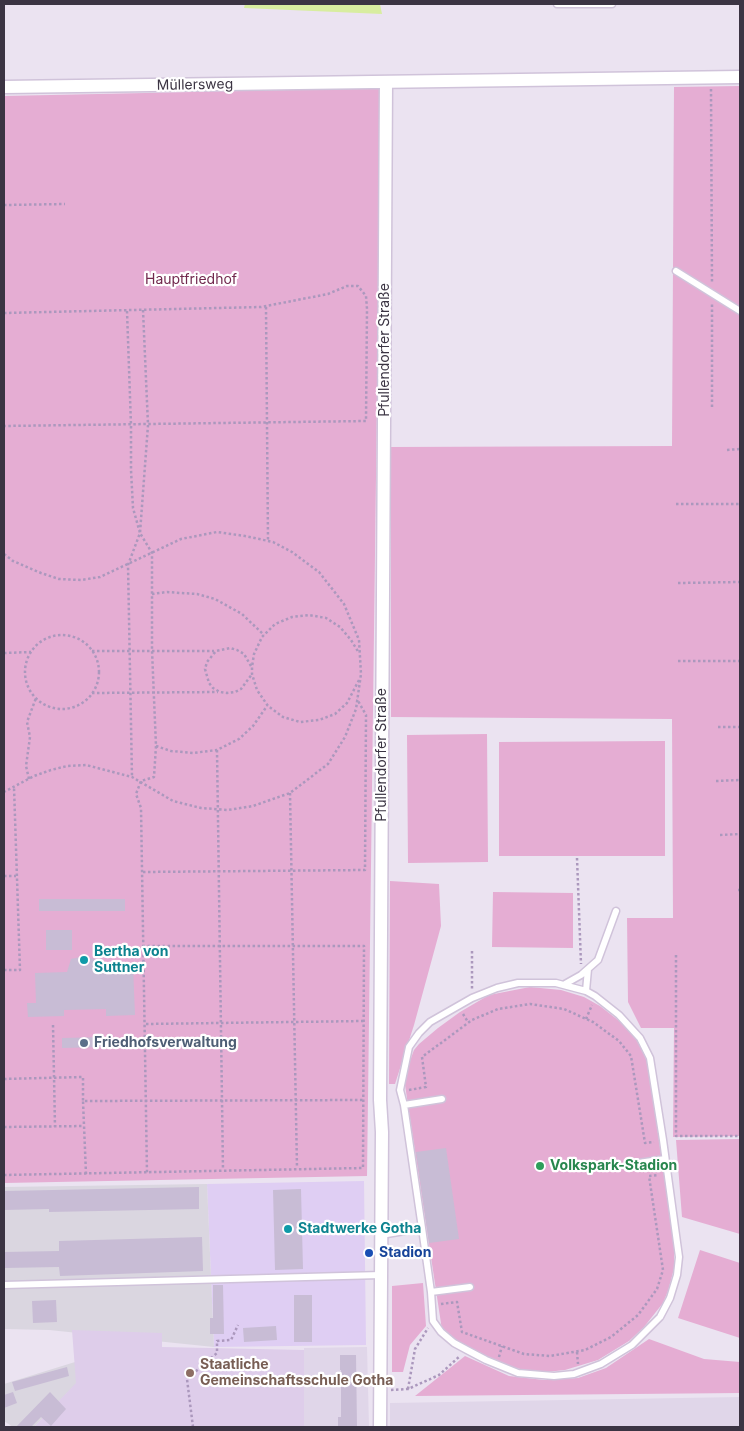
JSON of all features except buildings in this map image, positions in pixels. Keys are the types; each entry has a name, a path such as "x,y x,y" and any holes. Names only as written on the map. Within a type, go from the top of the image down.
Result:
{"street":[{"name":"Müllersweg","path":"4,87 740,77"},
{"name":"Pfullendorfer Straße","path":"380,1427 386,83"}],"lane":[{"path":"558,4 612,4"},
{"path":"676,271 740,311"},
{"path":"565,984 581,975 598,960 616,911"},
{"path":"586,991 588,969"},
{"path":"536,982 565,984 586,991 595,996 630,1025 640,1038 650,1058 679,1257 677,1275 670,1298 660,1317 632,1345 588,1370 574,1374 554,1376 518,1374 454,1343 433,1322 431,1292 422,1228 404,1105 400,1092 409,1047 419,1033 430,1022 472,998 497,988 536,982"},
{"path":"404,1105 442,1099"},
{"path":"632,1164 665,1159"},
{"path":"381,1235 422,1228"},
{"path":"4,1285 381,1275"},
{"path":"431,1292 470,1287"}],"path":[{"path":"711,78 712,407"},
{"path":"4,204 65,204"},
{"path":"4,312 266,306 328,294 347,286 358,286 366,296 367,309 366,422 4,426"},
{"path":"266,306 268,541"},
{"path":"128,310 133,508 140,533 152,553 152,692 156,746 154,777 141,781"},
{"path":"132,777 128,565 140,533 148,425 143,310"},
{"path":"727,450 740,449"},
{"path":"676,504 740,504"},
{"path":"4,554 13,561 59,579 81,580 100,578 181,539 217,532 268,541 292,552 319,572 344,604 359,640 361,674 356,709 345,737 328,764 290,793 253,806 228,810 201,808 173,800 132,777 86,765 67,766 29,779 4,792"},
{"path":"678,583 740,582"},
{"path":"152,594 166,592 197,594 215,599 242,614 264,635"},
{"path":"359,655 351,640 340,627 326,618 309,615 292,617 275,624 264,635 254,654 252,674 257,690 268,706 282,717 300,722 319,720 335,714 347,703 356,688 361,674"},
{"path":"64,635 76,638 87,645 92,651 98,667 98,680 92,693 85,701 73,707 61,709 49,707 31,693 26,682 24,671 31,652 41,641 52,636 64,635"},
{"path":"92,651 216,651 230,648 244,654 252,667"},
{"path":"216,651 207,662 205,669 208,683 220,692"},
{"path":"4,652 31,652"},
{"path":"678,661 740,660"},
{"path":"92,693 234,692 242,689 252,674"},
{"path":"29,779 26,766 30,737 27,722 36,698"},
{"path":"143,872 365,870 366,715 357,699"},
{"path":"156,746 171,751 193,753 217,750 239,739 254,726 268,706"},
{"path":"718,727 740,727"},
{"path":"217,750 223,1170"},
{"path":"716,781 740,780"},
{"path":"141,781 136,794 141,808 143,872 147,1173"},
{"path":"4,970 20,970 14,786"},
{"path":"290,793 297,1168"},
{"path":"720,835 740,834"},
{"path":"577,858 581,975"},
{"path":"4,876 16,876"},
{"path":"4,1176 363,1168 364,946 144,946"},
{"path":"472,951 472,998"},
{"path":"676,955 676,1136 740,1136"},
{"path":"586,1019 595,996"},
{"path":"400,1092 426,1087 422,1057 472,1020 498,1009 530,1004 564,1009 593,1022 619,1041 631,1056 645,1143 663,1140"},
{"path":"146,1024 364,1021"},
{"path":"53,1025 55,1127"},
{"path":"4,1079 83,1078 86,1174"},
{"path":"83,1101 380,1100"},
{"path":"4,1127 84,1126"},
{"path":"432,1305 457,1302 462,1332 524,1354 550,1356 585,1350 612,1337 638,1315 657,1289 663,1270 649,1176 668,1174"},
{"path":"408,1389 415,1349 433,1322"},
{"path":"193,1427 187,1379 217,1352 217,1341 232,1340 238,1325"},
{"path":"398,1390 408,1389 439,1375 467,1350"}],"shaded area":[{"path":"245,4 380,4 382,14 244,8"},
{"path":"364,1181 366,1345 214,1347 207,1184"},
{"path":"207,1184 214,1347 49,1330 4,1329 4,1187"},
{"name":"Staatliche Gemeinschaftsschule Gotha","path":"72,1330 162,1333 162,1347 304,1350 304,1427 34,1427 76,1383"},
{"path":"367,1347 369,1427 304,1427 304,1348"},
{"path":"75,1362 77,1383 34,1427 13,1427 4,1421 4,1384"},
{"path":"740,1397 740,1427 390,1427 390,1403"}],"green space":[{"path":"740,86 740,1136 673,1137 674,1028 641,1028 628,1002 627,918 673,918 672,719 391,717 391,447 672,446 674,87"},
{"name":"Hauptfriedhof","path":"381,88 367,1176 4,1183 4,96"},
{"path":"487,734 488,862 408,863 407,735"},
{"path":"665,741 665,856 499,856 499,742"},
{"path":"390,881 439,884 441,926 414,1025 395,1084 389,1084"},
{"path":"493,892 573,893 573,948 492,947"},
{"name":"Volkspark-Stadion","path":"530,987 561,990 584,997 600,1006 627,1027 640,1043 648,1065 674,1243 674,1269 668,1291 663,1303 644,1327 629,1341 598,1360 565,1370 546,1372 527,1371 499,1363 456,1341 442,1330 405,1085 405,1074 414,1050 438,1028 489,995"},
{"path":"740,1139 740,1234 682,1217 676,1140"},
{"path":"700,1250 740,1263 740,1338 678,1318"},
{"path":"423,1283 426,1326 410,1345 403,1372 392,1372 392,1286"},
{"path":"649,1339 704,1359 740,1362 740,1393 415,1396 465,1356 509,1376 544,1380 578,1378 606,1368"}],"place":[{"name":"Bertha von Suttner","path":"84,960"},
{"name":"Friedhofsverwaltung","path":"84,1043"},
{"name":"Volkspark-Stadion","path":"540,1166"},
{"name":"Stadtwerke Gotha","path":"288,1229"},
{"name":"Stadion","path":"369,1253"},
{"name":"Staatliche Gemeinschaftsschule Gotha","path":"190,1373"}]}
